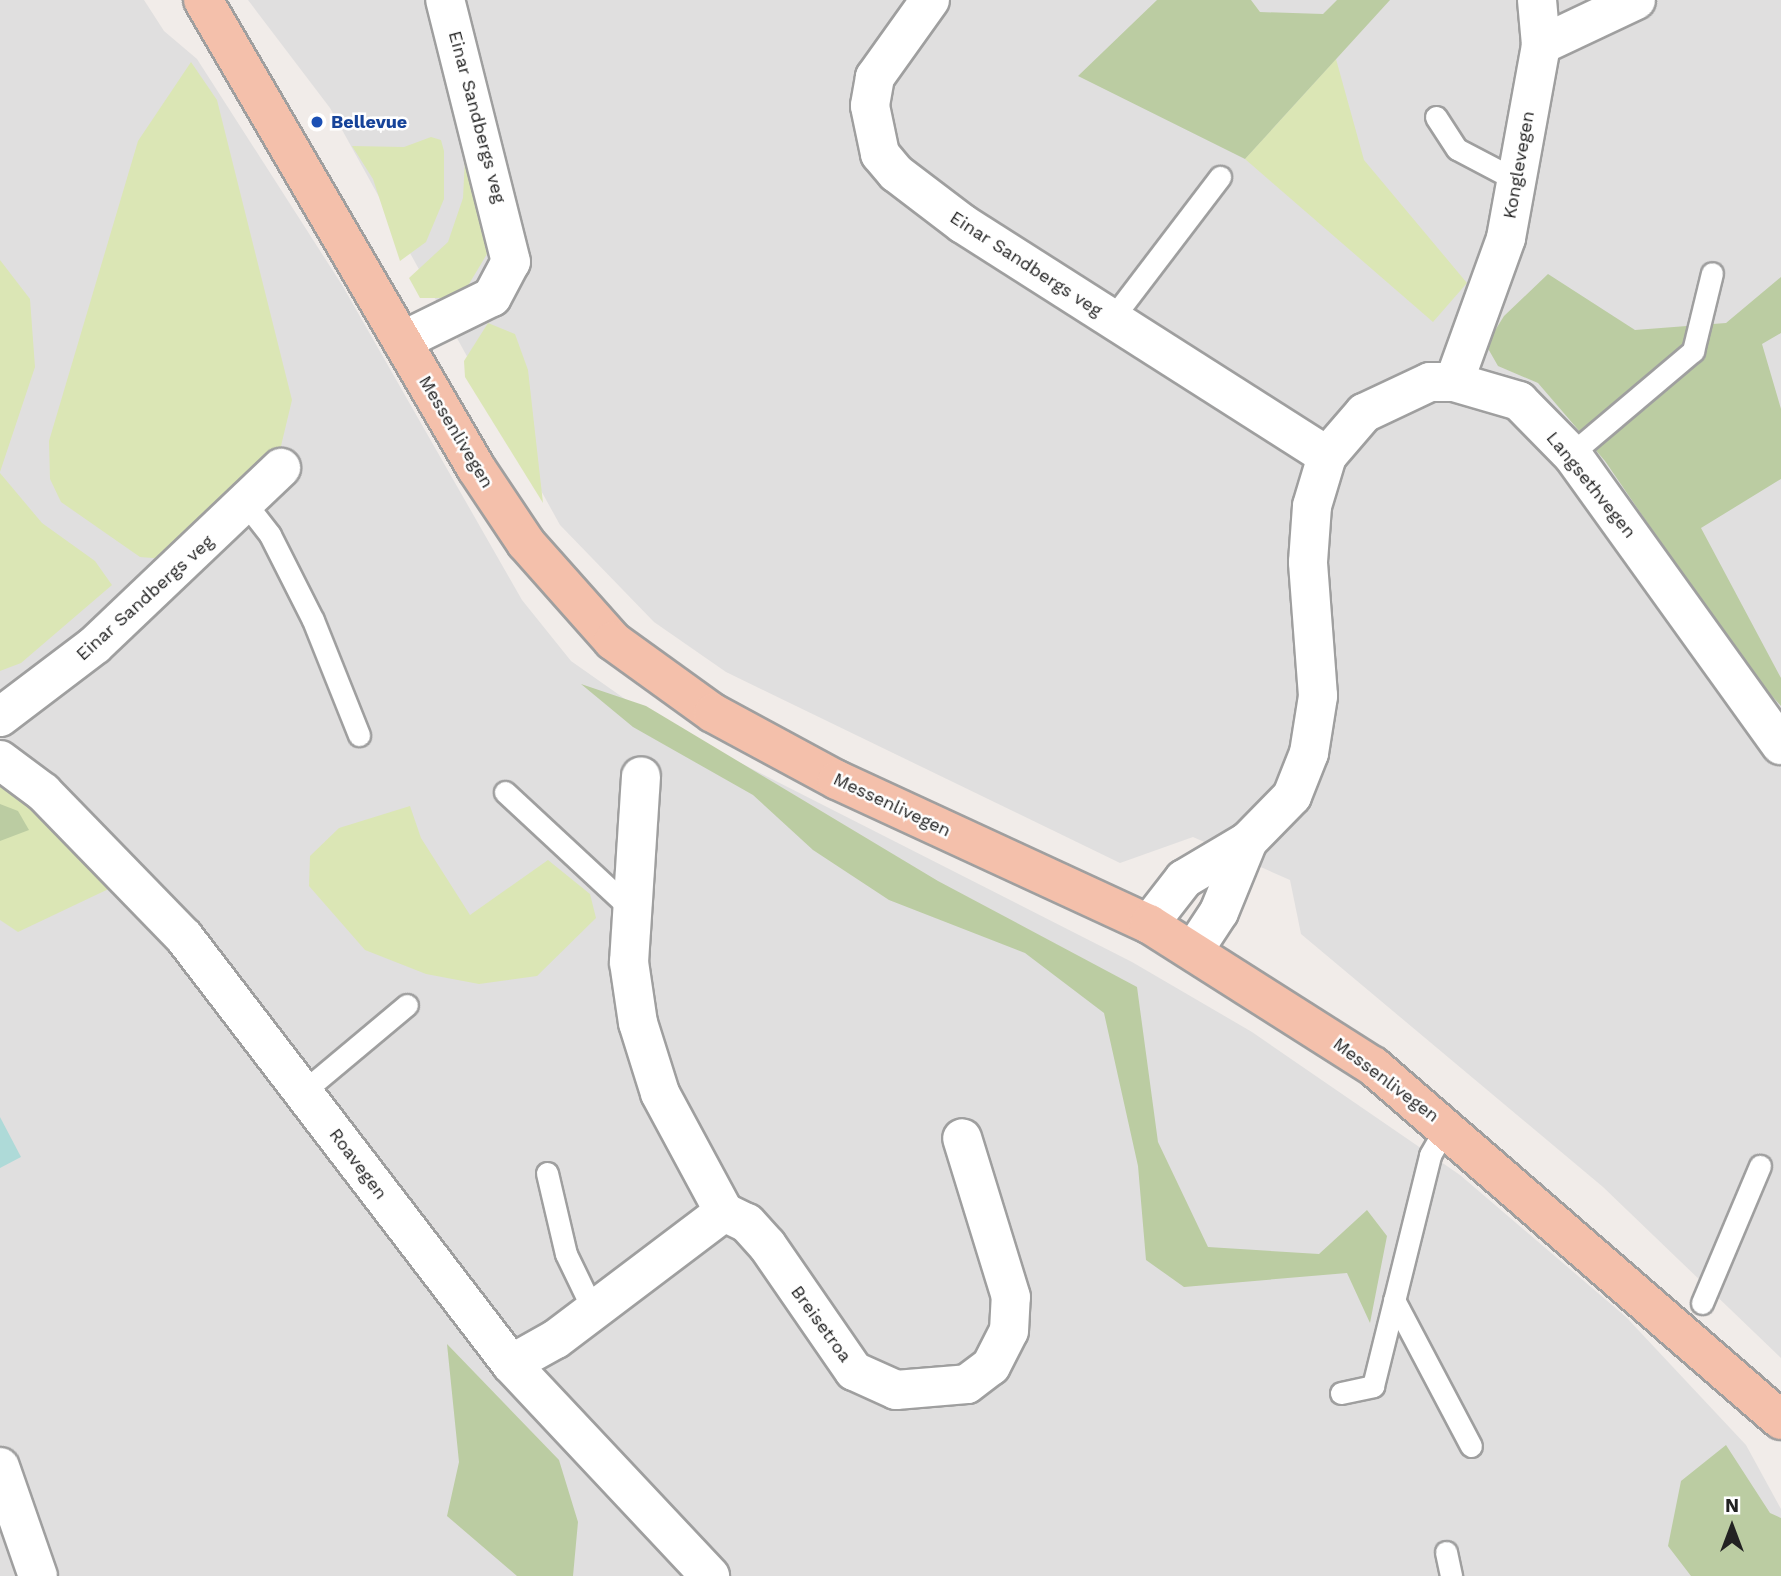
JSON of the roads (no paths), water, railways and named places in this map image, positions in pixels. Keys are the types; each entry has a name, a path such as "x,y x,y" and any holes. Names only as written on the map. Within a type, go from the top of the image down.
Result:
{"main road":[{"name":"Messenlivegen","path":"203,0 402,341 526,543 578,607 646,669 837,780 1149,924 1194,950 1373,1066 1781,1420"}],"street":[{"name":"Einar Sandbergs veg","path":"402,341 492,297 511,262 446,0"},
{"name":"Einar Sandbergs veg","path":"930,0 875,77 870,106 880,153 917,192 1111,320 1327,456"},
{"name":"Konglevegen","path":"1454,382 1467,335 1490,293 1516,180 1541,45 1537,0"},
{"path":"1541,45 1636,0"},
{"name":"Langsethvegen","path":"1149,924 1184,879 1248,841 1292,796 1309,753 1318,696 1308,562 1312,506 1327,456 1364,413 1430,382 1454,382 1519,401 1571,454 1781,745"},
{"name":"Einar Sandbergs veg","path":"0,717 95,645 281,468"},
{"name":"Roavegen","path":"0,760 43,792 175,927 304,1091 511,1364 710,1576"},
{"path":"511,1364 594,1312 724,1212 660,1093 638,1023 629,962 641,776"},
{"name":"Langsethvegen","path":"1194,950 1219,912 1248,841"},
{"name":"Breisetroa","path":"724,1212 747,1223 767,1245 855,1371 896,1390 967,1384 990,1366 1009,1331 1011,1297 962,1138"},
{"path":"0,1466 38,1576"}],"lane":[{"path":"1436,117 1457,149 1516,180"},
{"path":"1111,320 1220,177"},
{"path":"1571,454 1693,351 1712,273"},
{"path":"246,504 270,535 313,620 359,735"},
{"path":"505,792 632,910"},
{"path":"304,1091 407,1005"},
{"path":"1340,1393 1373,1386 1430,1155 1446,1127"},
{"path":"1702,1303 1760,1166"},
{"path":"547,1172 566,1254 594,1312"},
{"path":"1394,1300 1471,1446"},
{"path":"1446,1552 1451,1576"}],"water":[{"path":"0,1117 21,1157 0,1168"}],"place":[{"name":"Bellevue","path":"317,122"}]}
